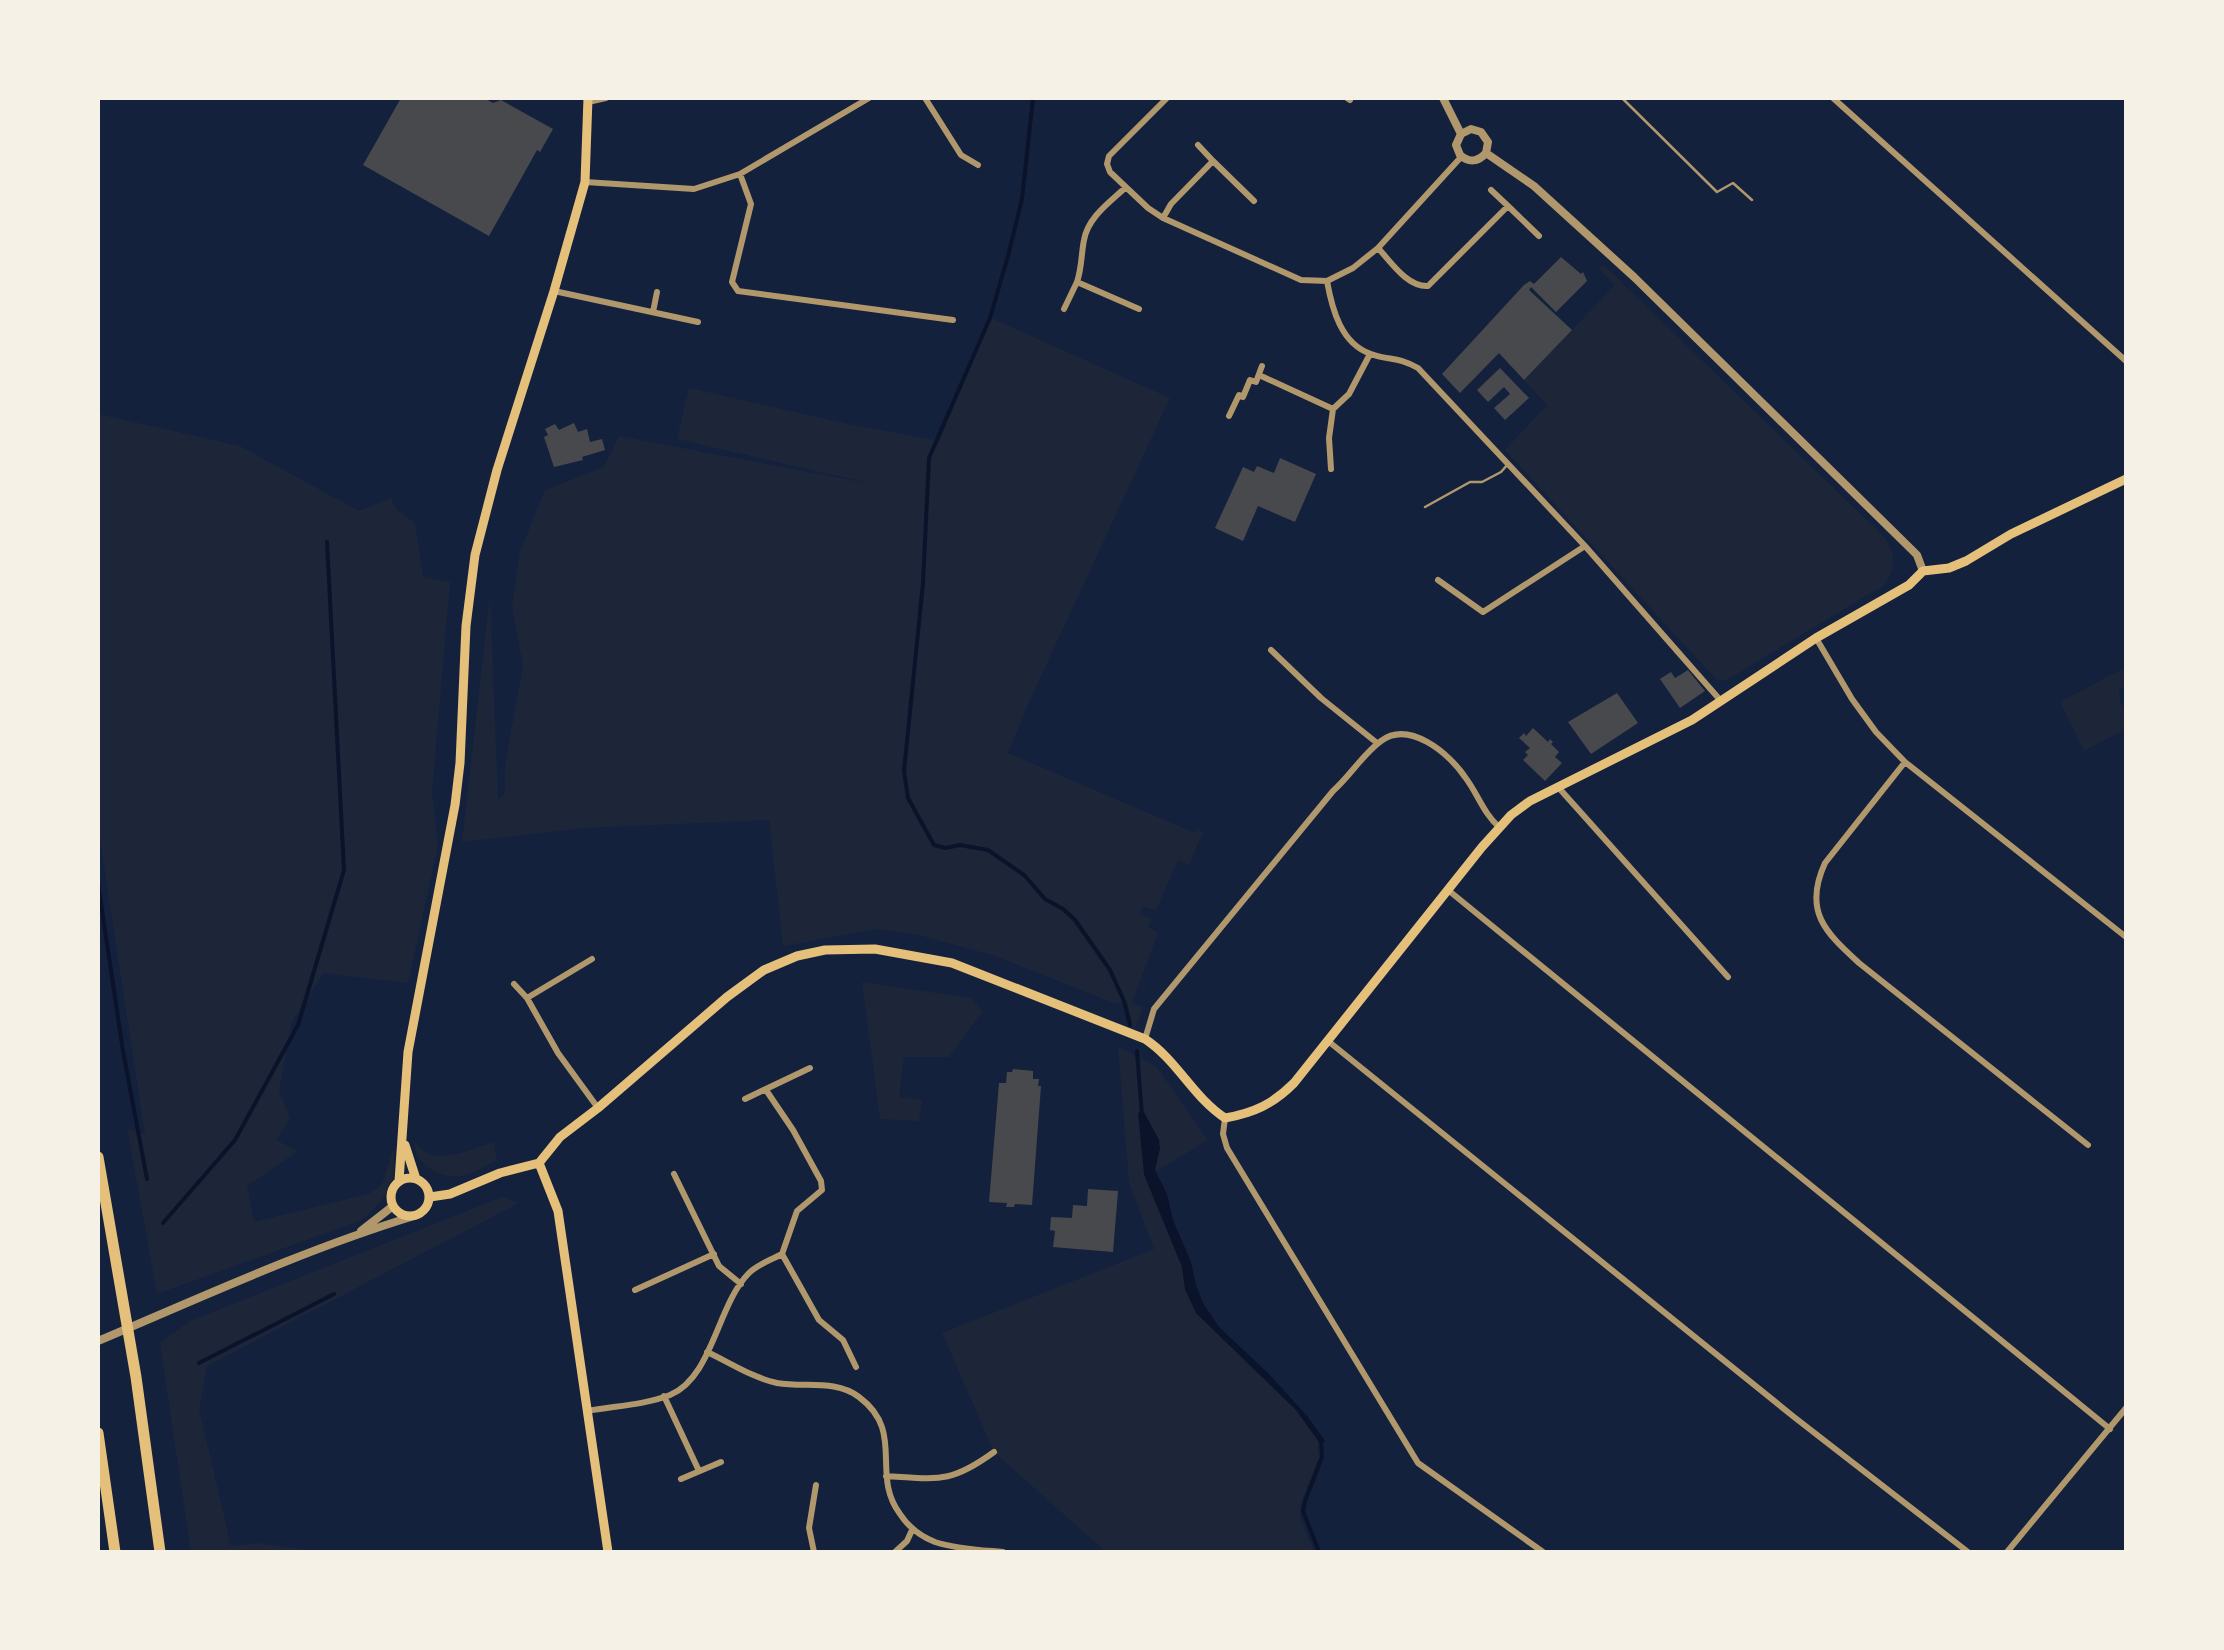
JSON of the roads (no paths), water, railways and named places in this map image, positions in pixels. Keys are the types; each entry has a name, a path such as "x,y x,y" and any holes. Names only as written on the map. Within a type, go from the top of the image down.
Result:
{"highway":[{"path":"98,1157 136,1377 160,1552"},
{"path":"98,1432 115,1552"}],"main road":[{"path":"402,1132 416,1179 426,1186 430,1197 427,1208 414,1216 402,1215 392,1206 391,1195 399,1181 402,1132 408,1052 455,805 466,626 475,555 496,470 585,182 588,100"},
{"path":"430,1197 539,1164 560,1137 726,997 764,970 797,956 825,950 875,949 952,964 1145,1040 1166,1056 1209,1107 1224,1118 1261,1109 1278,1098 1328,1041 1500,828 1530,801 1722,702 1816,638 1909,585 1923,571 1966,561 2011,534 2126,478"},
{"path":"539,1164 558,1211 608,1552"},
{"path":"399,1181 416,1179"}],"street":[{"path":"588,100 606,98"},
{"path":"585,182 694,189 740,174 869,98"},
{"path":"925,98 961,155 978,165"},
{"path":"1443,98 1461,134"},
{"path":"1833,98 2126,361"},
{"path":"1161,99 1109,156 1110,172 1163,218 1301,280 1327,281 1354,268 1378,248 1462,156"},
{"path":"1481,132 1488,142 1486,153 1473,161 1462,156 1456,145 1461,134 1481,132"},
{"path":"1198,145 1254,200"},
{"path":"1486,153 1534,186 1634,276 1917,555 1923,571"},
{"path":"1163,218 1213,160"},
{"path":"740,174 752,204 732,282 738,292 953,320"},
{"path":"1064,308 1083,263 1084,239 1090,224 1126,187"},
{"path":"1491,190 1539,236"},
{"path":"1378,248 1410,281 1418,287 1428,286 1508,206"},
{"path":"1327,281 1338,324 1356,346 1370,354 1402,359 1418,368 1586,546 1722,702"},
{"path":"1077,282 1139,309"},
{"path":"554,291 698,322"},
{"path":"654,312 658,292"},
{"path":"1331,470 1333,409 1349,394 1370,354"},
{"path":"1229,416 1250,380 1256,382 1262,366"},
{"path":"1258,375 1333,409"},
{"path":"1438,580 1483,612 1586,546"},
{"path":"1816,638 1852,699 1876,732 1906,762 2125,933"},
{"path":"1270,650 1320,698 1377,743"},
{"path":"1145,1040 1154,1008 1377,743 1389,736 1420,737 1462,772 1488,816 1500,828"},
{"path":"1906,762 1825,863 1817,880 1816,895 1822,925 1860,963 2088,1145"},
{"path":"1558,787 1728,977"},
{"path":"1448,890 2110,1429"},
{"path":"527,998 592,959"},
{"path":"514,984 598,1108"},
{"path":"1328,1041 1794,1418 1968,1552"},
{"path":"745,1099 810,1068"},
{"path":"586,1412 673,1394 687,1382 700,1368 741,1284 755,1268 782,1254 797,1212 822,1190 821,1181 793,1130 766,1090"},
{"path":"1224,1118 1226,1148 1418,1462 1543,1552"},
{"path":"674,1174 719,1266 741,1284"},
{"path":"358,1234 392,1206"},
{"path":"98,1341 358,1234 414,1216"},
{"path":"635,1290 714,1254"},
{"path":"782,1254 820,1320 843,1340 856,1366"},
{"path":"707,1352 776,1382 841,1387 858,1396 881,1421 888,1447 886,1476 890,1501 912,1530 937,1542 1004,1552"},
{"path":"664,1396 699,1471"},
{"path":"2007,1552 2126,1408"},
{"path":"886,1476 952,1476 994,1452"},
{"path":"681,1479 721,1462"},
{"path":"814,1552 809,1528 816,1485"},
{"path":"896,1552 912,1530"}],"lane":[{"path":"1622,98 1717,192 1733,184 1752,200"},
{"path":"1425,507 1470,482 1482,482 1509,463"}],"waterway":[{"path":"1033,98 1022,199 1008,256 990,318 929,458 923,583 904,771 908,798 934,845 988,850 1024,875 1045,899 1075,920 1110,970 1130,1025"},
{"path":"163,1223 235,1140 298,1025 344,870 327,542"},
{"path":"98,883 147,1179"},
{"path":"1137,1051 1142,1116"},
{"path":"199,1363 334,1294"},
{"path":"1319,1552 1303,1511 1322,1457 1321,1438"}]}
